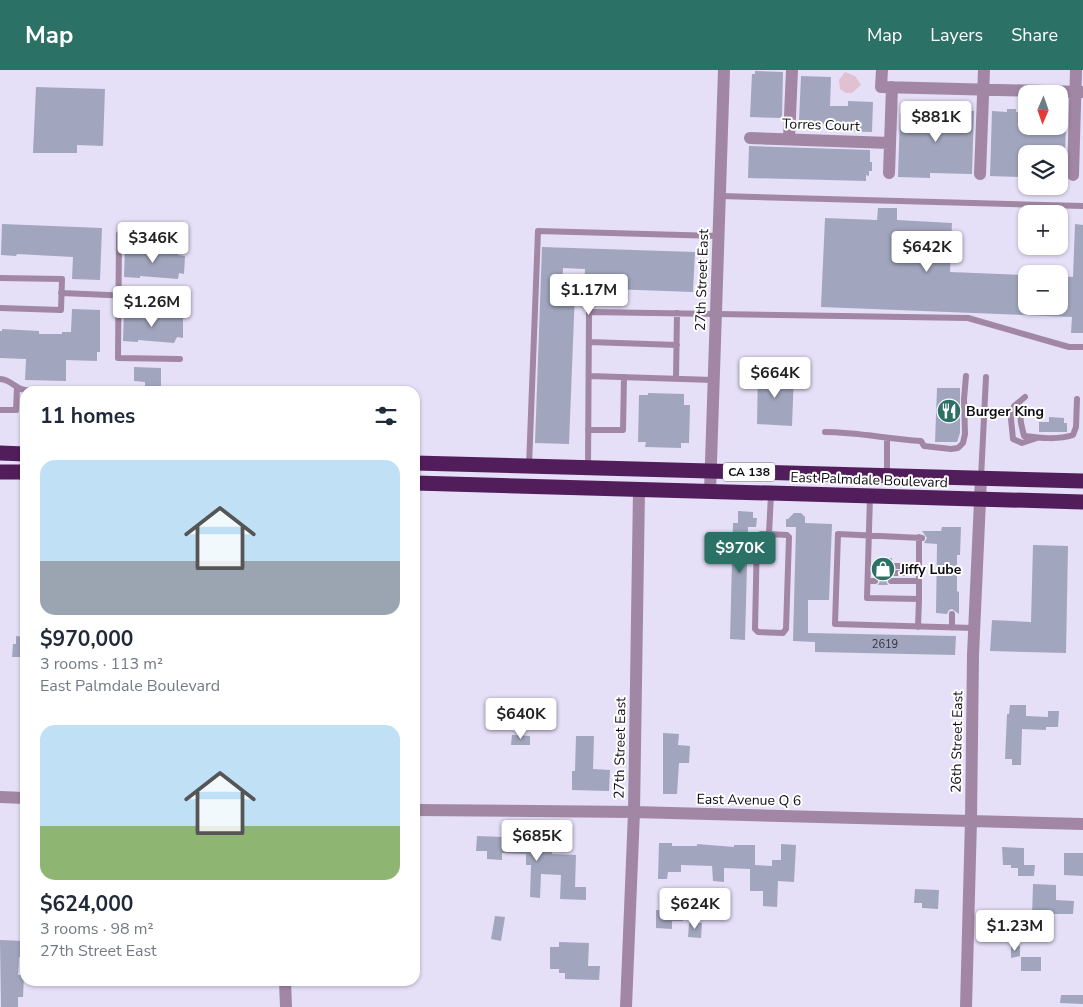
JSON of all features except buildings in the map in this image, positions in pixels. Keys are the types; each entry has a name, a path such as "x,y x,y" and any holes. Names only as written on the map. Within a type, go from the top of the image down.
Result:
{"highway":[{"path":"0,453 20,454"},
{"name":"East Palmdale Boulevard","path":"420,463 1083,480"},
{"path":"0,472 20,472"},
{"name":"East Palmdale Boulevard","path":"420,483 1083,502"}],"street":[{"name":"27th Street East","path":"710,492 724,70"},
{"path":"789,139 792,70"},
{"path":"882,70 887,87 890,142 889,173"},
{"path":"980,174 984,70"},
{"path":"1073,175 1079,92 1076,70"},
{"path":"887,87 1079,92"},
{"name":"Torres Court","path":"750,138 890,142"},
{"name":"26th Street East","path":"966,1007 974,628 981,478"},
{"name":"27th Street East","path":"626,1007 634,812 639,490"},
{"path":"0,797 20,798"},
{"name":"East Avenue Q 6","path":"420,810 634,812 1083,824"},
{"path":"285,986 286,1007"}],"lane":[{"path":"720,196 1083,206"},
{"path":"529,466 538,231 718,236"},
{"path":"180,359 118,358 119,234 181,235"},
{"path":"0,278 62,279 61,310 0,308"},
{"path":"62,293 181,298"},
{"path":"588,467 589,312 968,318 1069,347 1083,347"},
{"path":"676,378 678,313"},
{"path":"589,342 677,345"},
{"path":"589,376 713,380"},
{"path":"825,432 856,432 888,438 921,441 924,446 958,448 963,443 965,434 964,399 966,376"},
{"path":"588,430 623,430 624,377"},
{"path":"981,478 986,377"},
{"path":"0,378 9,380 20,388"},
{"path":"0,410 16,410 17,387"},
{"path":"1038,438 1022,443 1013,439 1011,419 1014,406 1022,400 1021,422 1024,436 1065,438 1073,435 1076,427 1076,399"},
{"path":"887,475 888,438"},
{"path":"769,534 771,494"},
{"path":"870,496 869,536 872,569 868,581 867,598 919,599"},
{"path":"769,534 786,534 789,537 786,629 783,633 758,632 755,629 757,536 769,534"},
{"path":"918,627 921,538 838,534 835,624 918,627 952,628 974,628"},
{"path":"892,570 919,570"},
{"path":"868,581 875,581"},
{"path":"891,581 919,581"},
{"path":"952,614 952,628"}],"shaded area":[{"path":"845,72 855,76 861,85 852,93 846,93 840,89 839,80"}],"place":[{"name":"Burger King","path":"949,411"},
{"name":"Jiffy Lube","path":"883,569"}]}
